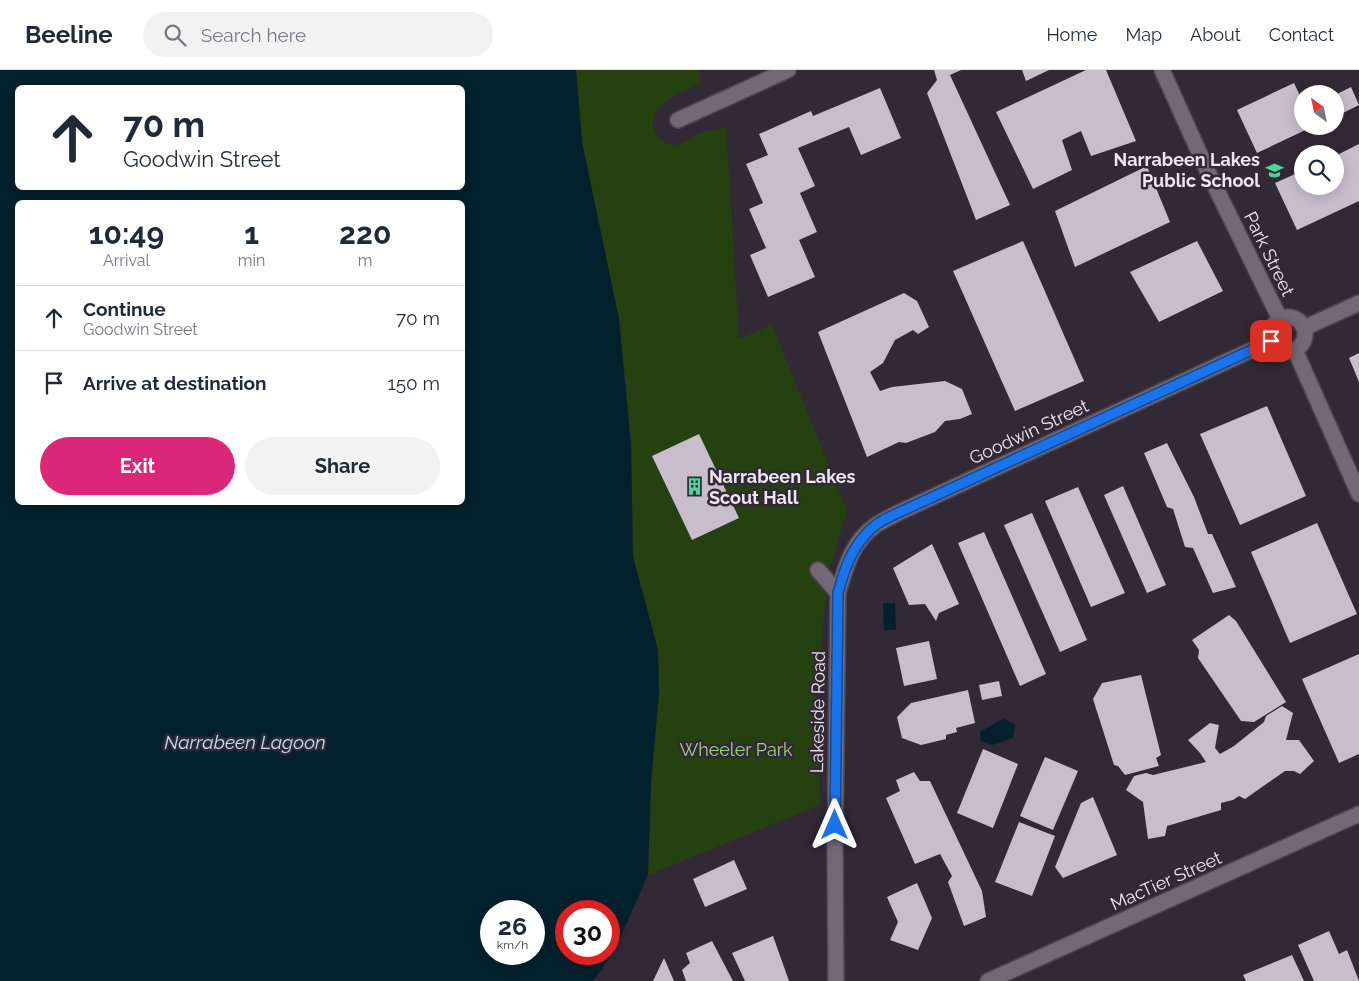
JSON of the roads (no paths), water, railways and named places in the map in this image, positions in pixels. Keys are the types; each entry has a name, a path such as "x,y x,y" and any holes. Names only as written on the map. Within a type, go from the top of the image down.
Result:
{"street":[{"path":"678,120 788,70"},
{"name":"Park Street","path":"1162,70 1208,172 1280,319"},
{"path":"1304,328 1359,303"},
{"path":"1285,317 1296,319 1304,328 1305,338 1303,343 1295,350 1284,351 1274,346 1271,341 1272,326 1280,319 1285,317"},
{"name":"Goodwin Street","path":"838,593 846,564 859,542 874,526 900,512 1271,341"},
{"path":"1295,350 1359,494"},
{"path":"818,570 838,593"},
{"name":"Lakeside Road","path":"836,981 835,834 838,593"},
{"name":"MacTier Street","path":"988,981 1359,814"}],"water":[{"name":"Narrabeen Lagoon","path":"0,70 576,70 582,142 619,319 631,446 633,557 658,650 659,693 651,782 648,875 620,939 620,900 555,900 555,965 604,965 593,981 0,981"},
{"path":"883,603 895,603 896,630 884,630"},
{"path":"1005,719 1015,725 1013,738 992,745 981,741 980,732"}],"place":[{"name":"Narrabeen Lakes Public School","path":"1274,170"},
{"name":"Narrabeen Lakes Scout Hall","path":"695,487"}],"park label":[{"name":"Wheeler Park","path":"736,750"}]}
